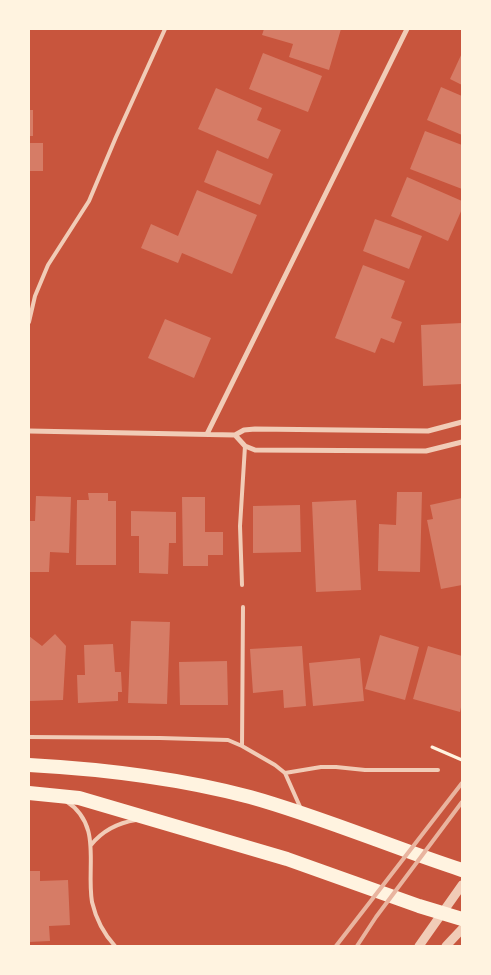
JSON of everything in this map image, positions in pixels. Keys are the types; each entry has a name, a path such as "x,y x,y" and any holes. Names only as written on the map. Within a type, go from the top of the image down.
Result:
{"highway":[{"path":"29,765 118,772 250,797 462,870"},
{"path":"29,793 79,798 287,858 419,906 462,919"}],"street":[{"path":"207,434 407,29"},
{"path":"29,431 235,435 244,430 255,429 428,431 462,422"},
{"path":"235,435 245,446 255,450 426,451 462,442"},
{"path":"419,946 462,885"},
{"path":"446,946 462,929"}],"lane":[{"path":"29,322 35,296 48,265 89,201 165,29"},
{"path":"242,585 240,526 245,446"},
{"path":"242,746 243,607"},
{"path":"29,737 228,740 275,765 285,773 303,814"},
{"path":"285,773 321,767 365,770 438,770"},
{"path":"55,796 70,804 81,815 88,829 91,845 91,886 95,911 98,922 106,936 115,946"},
{"path":"91,845 107,830 121,823 147,818"}],"path":[{"path":"432,747 462,760"}],"building":[{"path":"264,29 341,29 329,70 289,57 293,44 262,35"},
{"path":"263,53 322,76 308,112 249,89"},
{"path":"462,53 462,85 450,79"},
{"path":"441,87 462,96 462,135 427,120"},
{"path":"216,88 262,108 257,120 281,130 268,159 198,129"},
{"path":"29,110 33,110 33,136 29,136"},
{"path":"425,131 462,145 462,189 410,169"},
{"path":"29,143 43,143 43,171 29,171"},
{"path":"217,150 273,174 260,205 204,182"},
{"path":"407,177 462,201 462,209 448,241 391,216"},
{"path":"197,190 257,215 232,274 182,253 178,263 141,248 151,224 178,236"},
{"path":"375,219 422,236 409,269 363,251"},
{"path":"363,265 405,281 391,318 402,322 394,343 381,338 375,353 335,338"},
{"path":"165,319 211,338 194,378 148,358"},
{"path":"462,323 462,384 423,386 421,325"},
{"path":"397,492 422,492 420,572 378,571 379,524 396,525"},
{"path":"88,493 108,493 108,501 116,501 116,565 76,565 77,500 89,500"},
{"path":"36,496 71,497 69,553 50,552 49,572 29,572 29,521 35,521"},
{"path":"182,497 205,497 205,532 223,532 223,555 208,555 208,566 183,566"},
{"path":"462,498 462,585 441,589 427,520 433,519 430,505"},
{"path":"356,500 361,590 316,592 312,502"},
{"path":"300,505 301,552 253,553 253,506"},
{"path":"131,511 176,512 176,543 169,543 168,574 139,573 139,536 131,536"},
{"path":"131,621 170,622 167,704 128,703"},
{"path":"55,634 66,646 63,700 29,701 29,636 42,646"},
{"path":"380,635 419,647 405,700 365,689"},
{"path":"113,644 115,672 121,672 122,692 118,692 118,701 78,703 77,675 85,675 84,645"},
{"path":"302,646 306,706 284,708 283,690 253,693 250,649"},
{"path":"428,646 462,656 462,703 460,712 413,699"},
{"path":"360,658 364,701 313,706 309,663"},
{"path":"227,661 228,705 180,705 179,662"},
{"path":"29,871 40,871 40,881 68,880 70,925 49,926 50,941 29,942"}],"railway":[{"path":"336,946 462,783"},
{"path":"357,946 376,917 462,802"}]}
